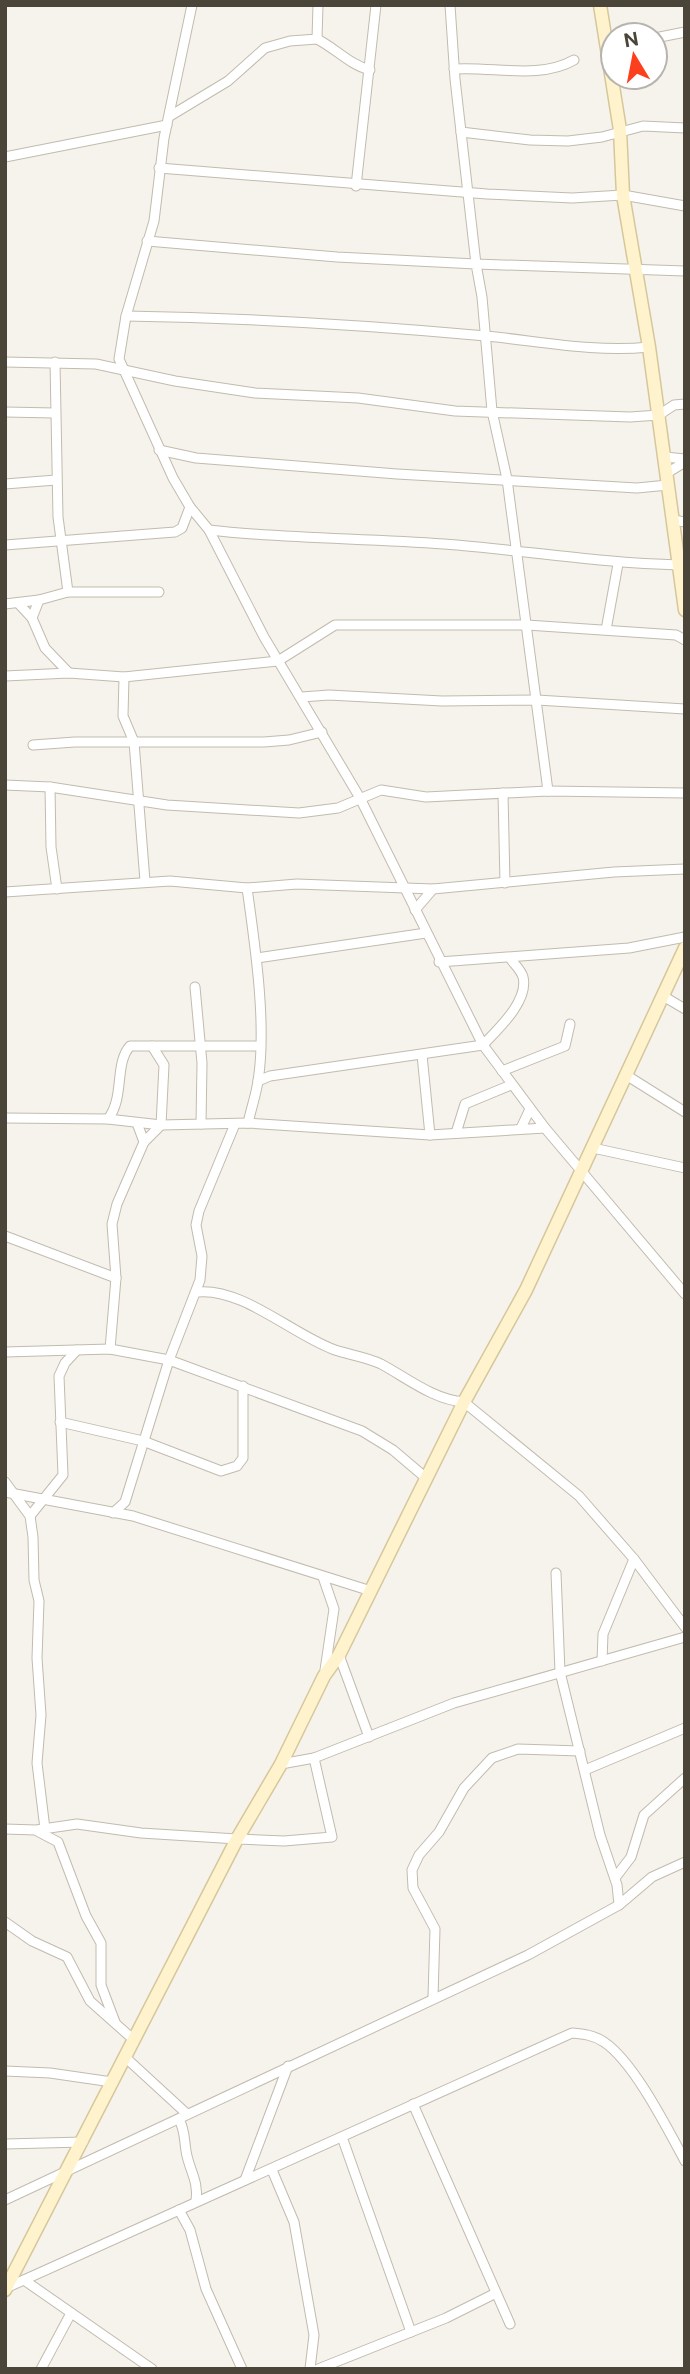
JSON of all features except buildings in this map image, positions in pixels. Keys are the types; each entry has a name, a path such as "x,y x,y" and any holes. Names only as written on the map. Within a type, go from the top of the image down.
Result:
{"street":[{"path":"192,5 159,168 154,221 118,351 122,368 159,450 190,507 209,530 278,661 303,697 360,798 439,962 483,1045 510,1085 685,1294"},
{"path":"317,39 318,5"},
{"path":"356,186 376,5"},
{"path":"450,5 454,69 486,336 492,411 507,479 518,553 548,791"},
{"path":"5,157 168,120 228,81 265,48 290,41 317,39 339,51 358,67 370,70"},
{"path":"454,69 540,70 562,67 574,60"},
{"path":"615,91 623,195 638,271 668,479 679,521 678,565 685,610"},
{"path":"461,132 530,140 568,141 601,137 643,125 685,128"},
{"path":"159,168 356,186 416,186 469,193 572,198 623,195 685,206"},
{"path":"148,241 337,257 685,271"},
{"path":"126,316 236,319 486,336 597,348 649,346"},
{"path":"5,362 55,362 122,368 175,381 255,393 358,398 455,411 592,417 659,415 667,408 685,404"},
{"path":"55,362 56,480 68,592"},
{"path":"5,412 55,413"},
{"path":"159,450 196,458 397,474 637,488 668,479 685,461"},
{"path":"665,457 685,461"},
{"path":"5,484 56,480"},
{"path":"5,545 61,543 175,532 182,528 190,507"},
{"path":"209,530 274,537 446,544 618,564 678,565"},
{"path":"606,629 618,564"},
{"path":"5,604 39,600 68,592 159,592"},
{"path":"32,618 39,600"},
{"path":"18,603 32,618 45,648 69,673"},
{"path":"5,676 69,673 124,677 278,661 301,649 317,633 335,625 527,625 548,629 606,629 682,636"},
{"path":"529,640 548,629"},
{"path":"124,677 123,716 134,742 145,881"},
{"path":"303,697 329,695 442,701 537,701 684,707"},
{"path":"33,746 134,742 264,742 289,740 322,732"},
{"path":"347,804 351,783"},
{"path":"5,785 50,787 137,801 299,813 326,810 381,790 426,797 548,791 685,793"},
{"path":"50,787 51,847 57,889"},
{"path":"503,793 505,883"},
{"path":"5,892 145,881 209,883 247,888 297,884 433,889 624,871 685,869"},
{"path":"247,888 257,958 259,1046 259,1076 248,1123"},
{"path":"404,935 433,889"},
{"path":"257,958 426,933"},
{"path":"439,962 651,945 685,937"},
{"path":"20,2277 66,2174 112,2082 237,1839 281,1764 324,1676 339,1655 464,1402 526,1290 685,948"},
{"path":"259,1076 483,1045 503,1023 523,989 520,971 509,958"},
{"path":"195,987 200,1046 201,1124"},
{"path":"663,996 685,1009"},
{"path":"502,1071 565,1046 570,1024"},
{"path":"108,1119 117,1107 126,1051 130,1046 259,1046"},
{"path":"110,1349 116,1278 112,1224 117,1204 144,1142 161,1125 164,1065 152,1046"},
{"path":"422,1055 430,1136"},
{"path":"626,1075 685,1112"},
{"path":"456,1133 465,1104 510,1085"},
{"path":"117,1107 125,1121"},
{"path":"521,1128 530,1109"},
{"path":"5,1118 63,1121 108,1119 161,1125 248,1123 430,1136 545,1128"},
{"path":"137,1123 144,1142"},
{"path":"113,1513 122,1507 128,1493 169,1360 197,1292 202,1256 196,1225 198,1211 235,1124"},
{"path":"593,1147 685,1168"},
{"path":"5,1236 116,1278"},
{"path":"200,1280 209,1291"},
{"path":"197,1292 209,1291 263,1312 334,1350 379,1363 446,1400 464,1402 579,1496 634,1559 685,1627"},
{"path":"5,1352 110,1349 169,1360 376,1439 412,1464 426,1478"},
{"path":"30,1516 63,1475 65,1461 60,1422 59,1376 65,1363 77,1350"},
{"path":"60,1422 143,1441 221,1471 229,1471 243,1458 243,1386"},
{"path":"5,1482 30,1516 39,1601 37,1658 41,1715 37,1763 40,1829"},
{"path":"5,1492 133,1516 371,1591"},
{"path":"128,1493 133,1516"},
{"path":"602,1661 603,1634 634,1559"},
{"path":"556,1573 560,1672 600,1835 615,1878 619,1905"},
{"path":"323,1577 334,1609 324,1676"},
{"path":"281,1764 314,1758 454,1703 685,1637"},
{"path":"339,1655 369,1737"},
{"path":"585,1770 685,1728"},
{"path":"433,1997 435,1929 413,1888 412,1870 419,1855 439,1832 471,1778 492,1758 518,1749 580,1751"},
{"path":"5,1829 40,1829 77,1824 141,1833 237,1839 284,1841 332,1836 314,1758"},
{"path":"615,1878 632,1857 644,1815 685,1778"},
{"path":"40,1829 54,1838 66,1859 86,1916 101,1943 102,1985 116,2022"},
{"path":"5,2200 66,2174 433,1997 528,1955 619,1905 652,1877 685,1862"},
{"path":"5,1922 32,1941 67,1957 90,2001 134,2040"},
{"path":"6,2289 20,2277 272,2170 564,2035 593,2036 611,2048 651,2099 685,2161"},
{"path":"125,2057 183,2116 186,2151 197,2184 196,2201"},
{"path":"245,2180 288,2066"},
{"path":"5,2071 50,2073 112,2082"},
{"path":"413,2104 510,2324"},
{"path":"342,2137 411,2332"},
{"path":"5,2144 83,2142"},
{"path":"272,2170 294,2222 314,2335 310,2369"},
{"path":"179,2210 190,2230 206,2289 242,2369"},
{"path":"20,2277 152,2369"},
{"path":"318,2369 337,2366 496,2293"},
{"path":"41,2369 71,2313"}]}
